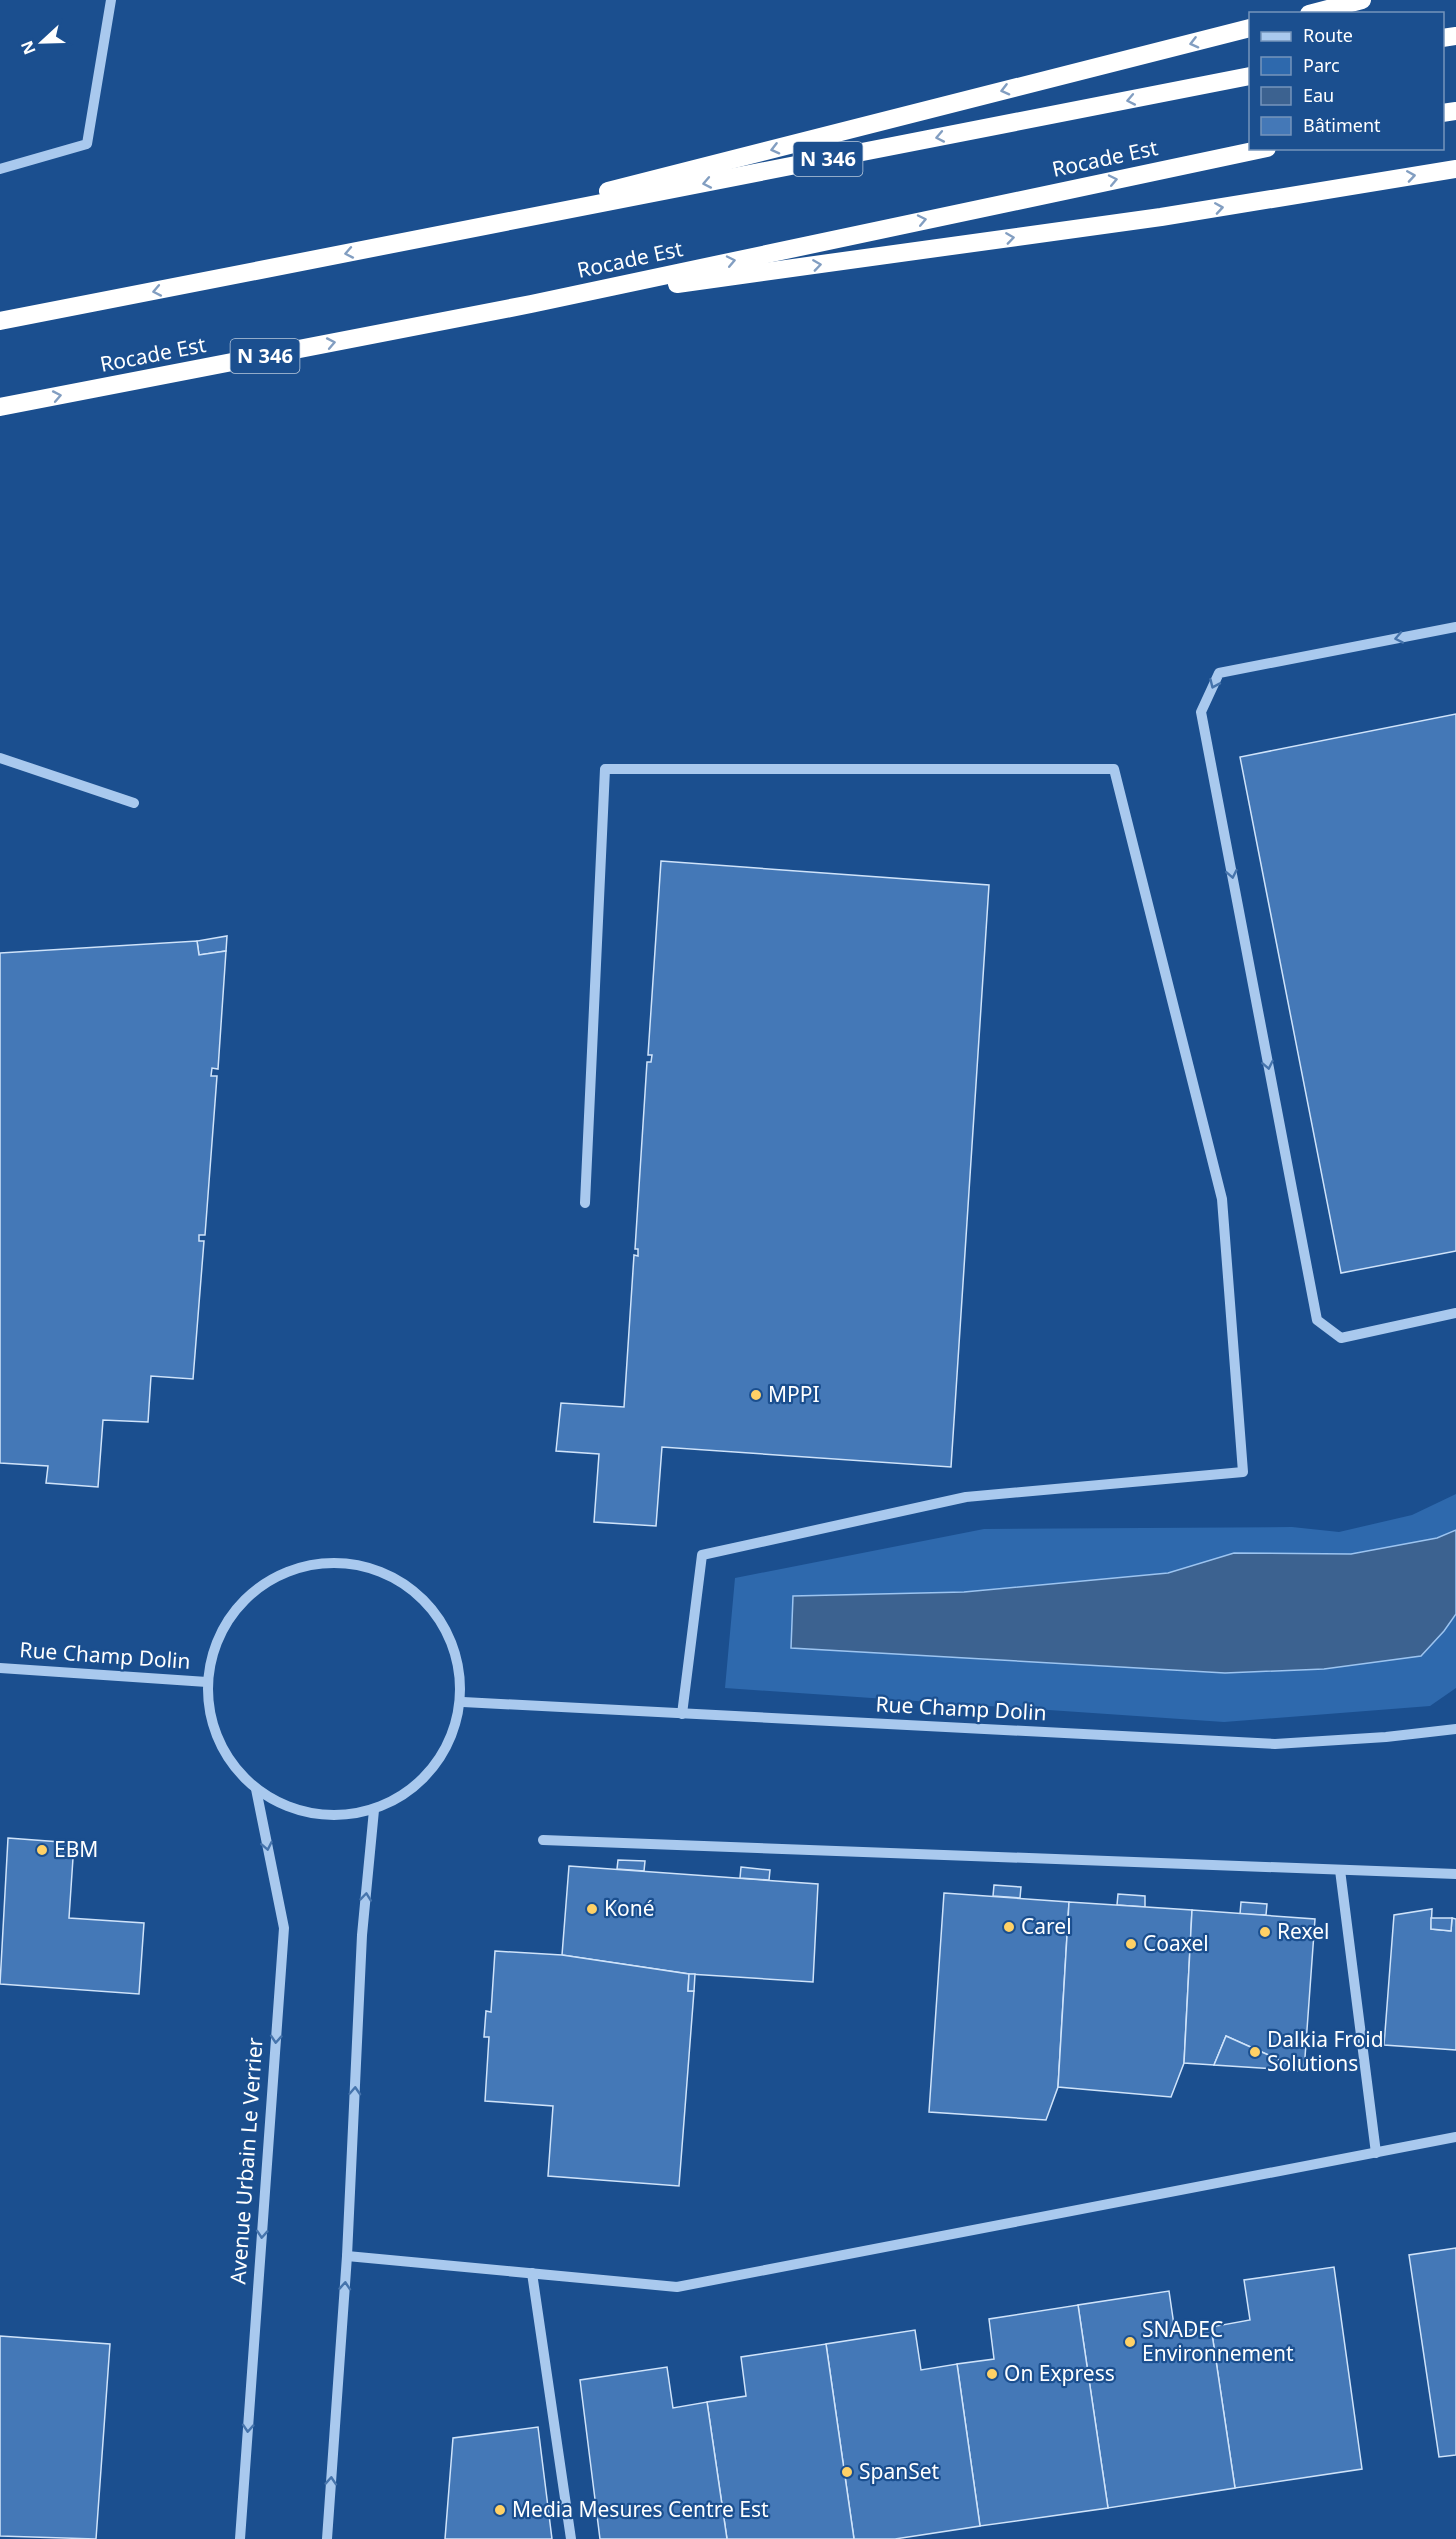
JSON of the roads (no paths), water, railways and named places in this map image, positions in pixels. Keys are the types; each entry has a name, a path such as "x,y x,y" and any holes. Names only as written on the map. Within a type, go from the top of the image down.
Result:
{"highway":[{"path":"1317,12 1362,0"},
{"path":"406,242 1249,29"},
{"name":"N 346","path":"0,321 1249,76"},
{"name":"Rocade Est","path":"0,407 531,304 1258,150"},
{"path":"531,304 1161,217 1456,169"}],"street":[{"path":"0,169 87,144 111,0"},
{"path":"1456,627 1219,673 1201,712 1317,1320 1341,1338 1456,1313"},
{"path":"0,758 134,802"},
{"path":"585,1203 605,770 1114,769 1222,1199 1243,1472 966,1497 702,1555 682,1714"},
{"path":"348,1562 387,1573 421,1596 446,1629 460,1668 463,1702 450,1741 434,1768 411,1790 375,1810 333,1816 292,1809 256,1789 228,1759 212,1722 207,1682 216,1642 237,1606 268,1579 307,1564 348,1562"},
{"name":"Rue Champ Dolin","path":"0,1668 207,1682"},
{"name":"Rue Champ Dolin","path":"463,1702 1275,1744 1386,1737 1456,1729"},
{"name":"Avenue Urbain Le Verrier","path":"240,2539 284,1929 256,1789"},
{"path":"327,2539 347,2256 362,1935 375,1810"},
{"path":"543,1840 1456,1874"},
{"path":"1340,1870 1376,2152"},
{"path":"347,2256 677,2287 1456,2137"},
{"path":"532,2273 571,2539"}],"water":[{"path":"1456,1530 1456,1614 1421,1656 1324,1669 1225,1673 791,1648 793,1596 964,1592 1168,1573 1234,1553 1351,1554 1437,1538"}],"place":[{"name":"MPPI","path":"756,1395"},
{"name":"EBM","path":"42,1850"},
{"name":"Koné","path":"592,1909"},
{"name":"Carel","path":"1009,1927"},
{"name":"Rexel","path":"1265,1932"},
{"name":"Coaxel","path":"1131,1944"},
{"name":"Dalkia Froid Solutions","path":"1255,2052"},
{"name":"SNADEC Environnement","path":"1130,2342"},
{"name":"On Express","path":"992,2374"},
{"name":"SpanSet","path":"847,2472"},
{"name":"Media Mesures Centre Est","path":"500,2510"}]}
